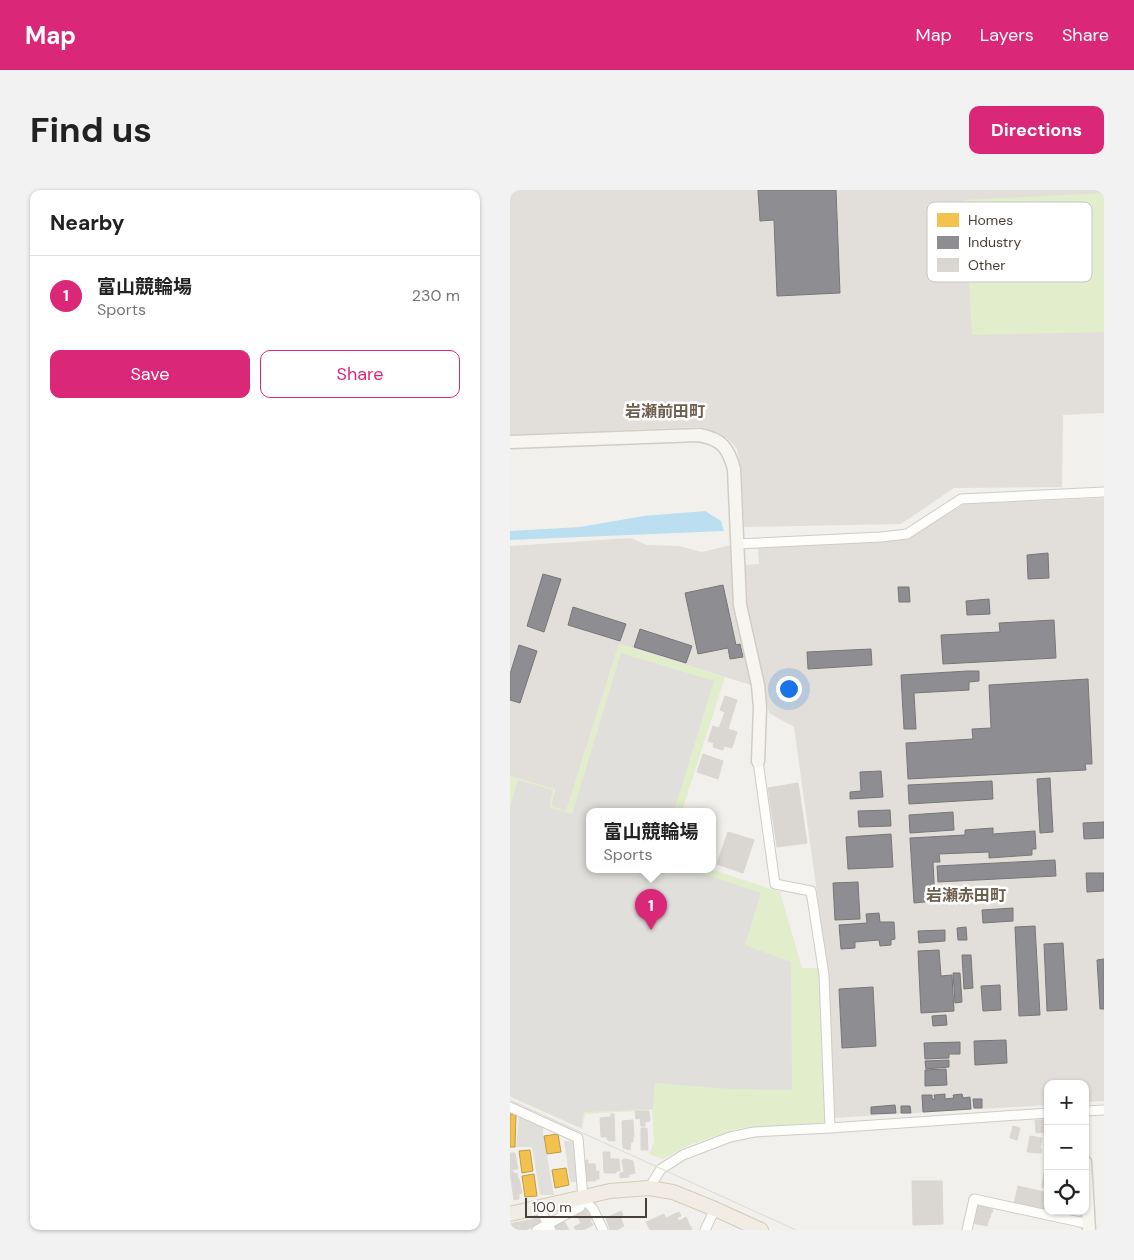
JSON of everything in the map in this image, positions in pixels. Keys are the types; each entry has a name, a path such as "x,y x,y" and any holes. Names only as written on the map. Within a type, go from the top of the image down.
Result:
{"main road":[{"path":"510,1214 610,1192 649,1188 673,1192 761,1230"}],"street":[{"path":"510,442 699,435 712,437 723,445 731,456 736,484 740,605 758,685 760,708 758,761 775,884 811,891 824,975 830,1128"},
{"path":"737,544 907,534 961,499 1104,492"},
{"path":"510,1107 578,1138 583,1198 580,1207 549,1227 537,1230"},
{"path":"1089,1111 1104,1110"},
{"path":"649,1188 661,1169 683,1155 730,1137 754,1132 1044,1113"},
{"path":"967,1230 974,1199 1089,1227 1085,1170"},
{"path":"583,1198 593,1209 603,1230"},
{"path":"539,1207 549,1227"},
{"path":"705,1230 715,1209"}],"shaded area":[{"path":"510,190 1104,190 1104,413 1063,415 1062,487 954,488 901,524 744,527 741,472 737,449 728,439 715,432 698,427 510,435"},
{"path":"1104,498 1104,1101 1089,1102 1089,1080 1044,1080 1044,1105 833,1118 826,958 794,727 769,713 745,601 744,565 759,564 758,547 907,539 964,504"},
{"path":"631,538 647,545 679,546 702,552 731,545 733,602 751,685 619,644 566,812 551,806 555,790 510,776 510,546"},
{"path":"621,653 714,681 675,808 586,808 586,873 701,873 761,893 745,945 791,962 792,1090 730,1089 655,1083 653,1109 584,1112 581,1128 510,1096 510,807 518,780 553,790 549,807 572,814"},
{"path":"519,1115 543,1127 554,1195 540,1195 532,1147 516,1147"},
{"path":"564,1141 574,1141 577,1182 570,1182"}],"green space":[{"path":"1104,193 1104,332 972,335 969,282 1092,282 1092,202 964,202 964,200"},
{"path":"619,644 725,677 683,808 586,808 586,873 716,873 716,871 780,892 802,968 820,968 825,1123 740,1128 689,1145 663,1159 649,1154 654,1142 652,1110 585,1114 582,1129 510,1097 510,776 555,789 551,806 566,811"}],"water":[{"path":"705,511 721,521 724,531 510,540 510,531 580,527 644,516"}],"building: Homes":[{"path":"510,1114 516,1114 515,1147 510,1147"},
{"path":"558,1134 561,1152 547,1154 544,1136"},
{"path":"530,1150 533,1171 522,1173 519,1151"},
{"path":"566,1168 569,1185 555,1188 552,1170"},
{"path":"534,1174 537,1196 525,1197 522,1176"}],"building: Industry":[{"path":"758,190 836,190 840,293 777,296 774,220 760,221"},
{"path":"1048,553 1049,578 1028,579 1027,555"},
{"path":"543,574 561,579 544,632 527,626"},
{"path":"723,585 736,645 740,644 743,657 730,659 728,648 698,654 685,593"},
{"path":"898,587 909,587 910,602 899,602"},
{"path":"989,599 990,614 967,615 966,601"},
{"path":"573,607 626,624 620,641 568,625"},
{"path":"1054,620 1056,658 943,664 941,635 1000,632 999,623"},
{"path":"640,629 692,646 686,663 634,647"},
{"path":"519,645 537,651 520,703 510,700 510,674"},
{"path":"871,649 872,665 808,669 807,652"},
{"path":"979,671 979,681 969,682 969,690 914,693 916,729 904,729 901,675"},
{"path":"1088,679 1092,764 1085,764 1086,770 908,779 906,743 973,739 972,729 991,728 989,685"},
{"path":"881,771 883,797 850,799 850,792 861,791 860,772"},
{"path":"1050,778 1053,832 1040,833 1037,779"},
{"path":"992,781 993,799 909,804 908,785"},
{"path":"890,810 891,826 859,827 858,811"},
{"path":"953,812 954,830 910,833 909,815"},
{"path":"1104,822 1104,838 1084,839 1083,823"},
{"path":"993,828 993,834 1035,831 1036,849 1032,849 1032,855 989,858 989,852 939,854 940,862 933,862 935,901 914,903 910,838 965,835 965,830"},
{"path":"891,834 893,867 848,869 846,837"},
{"path":"1055,860 1056,876 938,882 937,866"},
{"path":"1086,873 1104,873 1104,891 1087,892"},
{"path":"858,882 860,919 835,920 833,883"},
{"path":"1013,908 1013,921 983,923 982,910"},
{"path":"879,913 880,922 894,922 895,939 891,940 891,945 880,946 879,940 855,942 855,948 841,949 839,925 867,923 866,914"},
{"path":"1035,926 1040,1015 1019,1016 1015,927"},
{"path":"966,927 967,940 958,940 957,928"},
{"path":"945,930 945,941 919,943 918,931"},
{"path":"1063,943 1067,1010 1047,1011 1044,944"},
{"path":"939,950 941,976 952,975 954,1011 921,1013 918,951"},
{"path":"962,955 971,955 973,988 964,989"},
{"path":"1104,959 1104,1009 1100,1009 1097,960"},
{"path":"953,973 960,973 962,1002 955,1003"},
{"path":"1000,985 1001,1010 983,1011 981,986"},
{"path":"873,987 876,1046 842,1048 839,989"},
{"path":"946,1015 947,1025 933,1026 932,1016"},
{"path":"1006,1040 1007,1063 975,1065 974,1041"},
{"path":"960,1042 960,1054 949,1054 949,1058 925,1059 924,1043"},
{"path":"949,1060 949,1067 926,1069 925,1061"},
{"path":"946,1069 947,1085 925,1086 925,1070"},
{"path":"945,1094 945,1099 954,1098 953,1095 962,1094 963,1098 970,1097 971,1109 923,1112 922,1095 932,1095 932,1099 935,1099 934,1095"},
{"path":"973,1099 982,1099 982,1108 974,1108"},
{"path":"895,1105 896,1113 871,1114 871,1107"},
{"path":"901,1106 910,1106 911,1113 901,1113"}],"building: Other":[{"path":"725,696 737,700 728,729 737,732 732,748 724,746 723,750 713,747 714,743 708,741 713,726 719,728 725,712 720,710"},
{"path":"703,754 723,761 718,779 697,772"},
{"path":"798,783 807,843 777,847 768,788"},
{"path":"728,832 754,840 743,873 717,864"},
{"path":"635,1111 649,1111 650,1121 645,1122 645,1126 641,1126 640,1118 636,1119"},
{"path":"611,1114 614,1114 615,1141 609,1141 607,1137 601,1137 600,1118 610,1117 611,1119"},
{"path":"633,1120 634,1137 630,1150 623,1148 622,1121"},
{"path":"1035,1120 1044,1120 1044,1132 1036,1133"},
{"path":"1013,1126 1020,1128 1017,1140 1010,1138"},
{"path":"641,1128 647,1128 648,1150 641,1150"},
{"path":"1030,1136 1042,1138 1041,1153 1027,1152"},
{"path":"603,1152 610,1152 610,1159 619,1159 620,1171 604,1173"},
{"path":"510,1153 515,1153 518,1169 510,1170"},
{"path":"588,1160 588,1164 595,1164 596,1171 599,1171 599,1179 595,1179 596,1181 585,1181 581,1161"},
{"path":"622,1160 633,1161 635,1173 628,1175 629,1177 620,1178 620,1173 624,1172"},
{"path":"510,1171 513,1171 514,1174 517,1173 519,1179 522,1193 519,1194 519,1199 514,1200"},
{"path":"912,1181 942,1181 943,1224 913,1225"},
{"path":"1018,1186 1044,1192 1044,1211 1014,1204"},
{"path":"976,1204 993,1208 987,1226 972,1223 973,1218 975,1218"},
{"path":"586,1209 593,1225 583,1230 576,1230 574,1227 581,1223 576,1214"},
{"path":"621,1211 623,1215 620,1217 624,1226 617,1230 610,1230 606,1218"},
{"path":"679,1212 681,1216 677,1218 679,1221 686,1217 692,1230 650,1230 646,1222 664,1214 666,1218"},
{"path":"541,1217 542,1223 534,1225 535,1227 532,1228 530,1220"},
{"path":"529,1220 531,1228 521,1230 519,1222"},
{"path":"564,1221 569,1230 557,1230 555,1226"},
{"path":"518,1222 520,1230 510,1230 510,1224"}],"tram line":[{"path":"510,1100 796,1230"}],"place":[{"name":"富山競輪場","path":"651,930"}],"district":[{"name":"岩瀬前田町","path":"665,411"},
{"name":"岩瀬赤田町","path":"966,895"}]}
